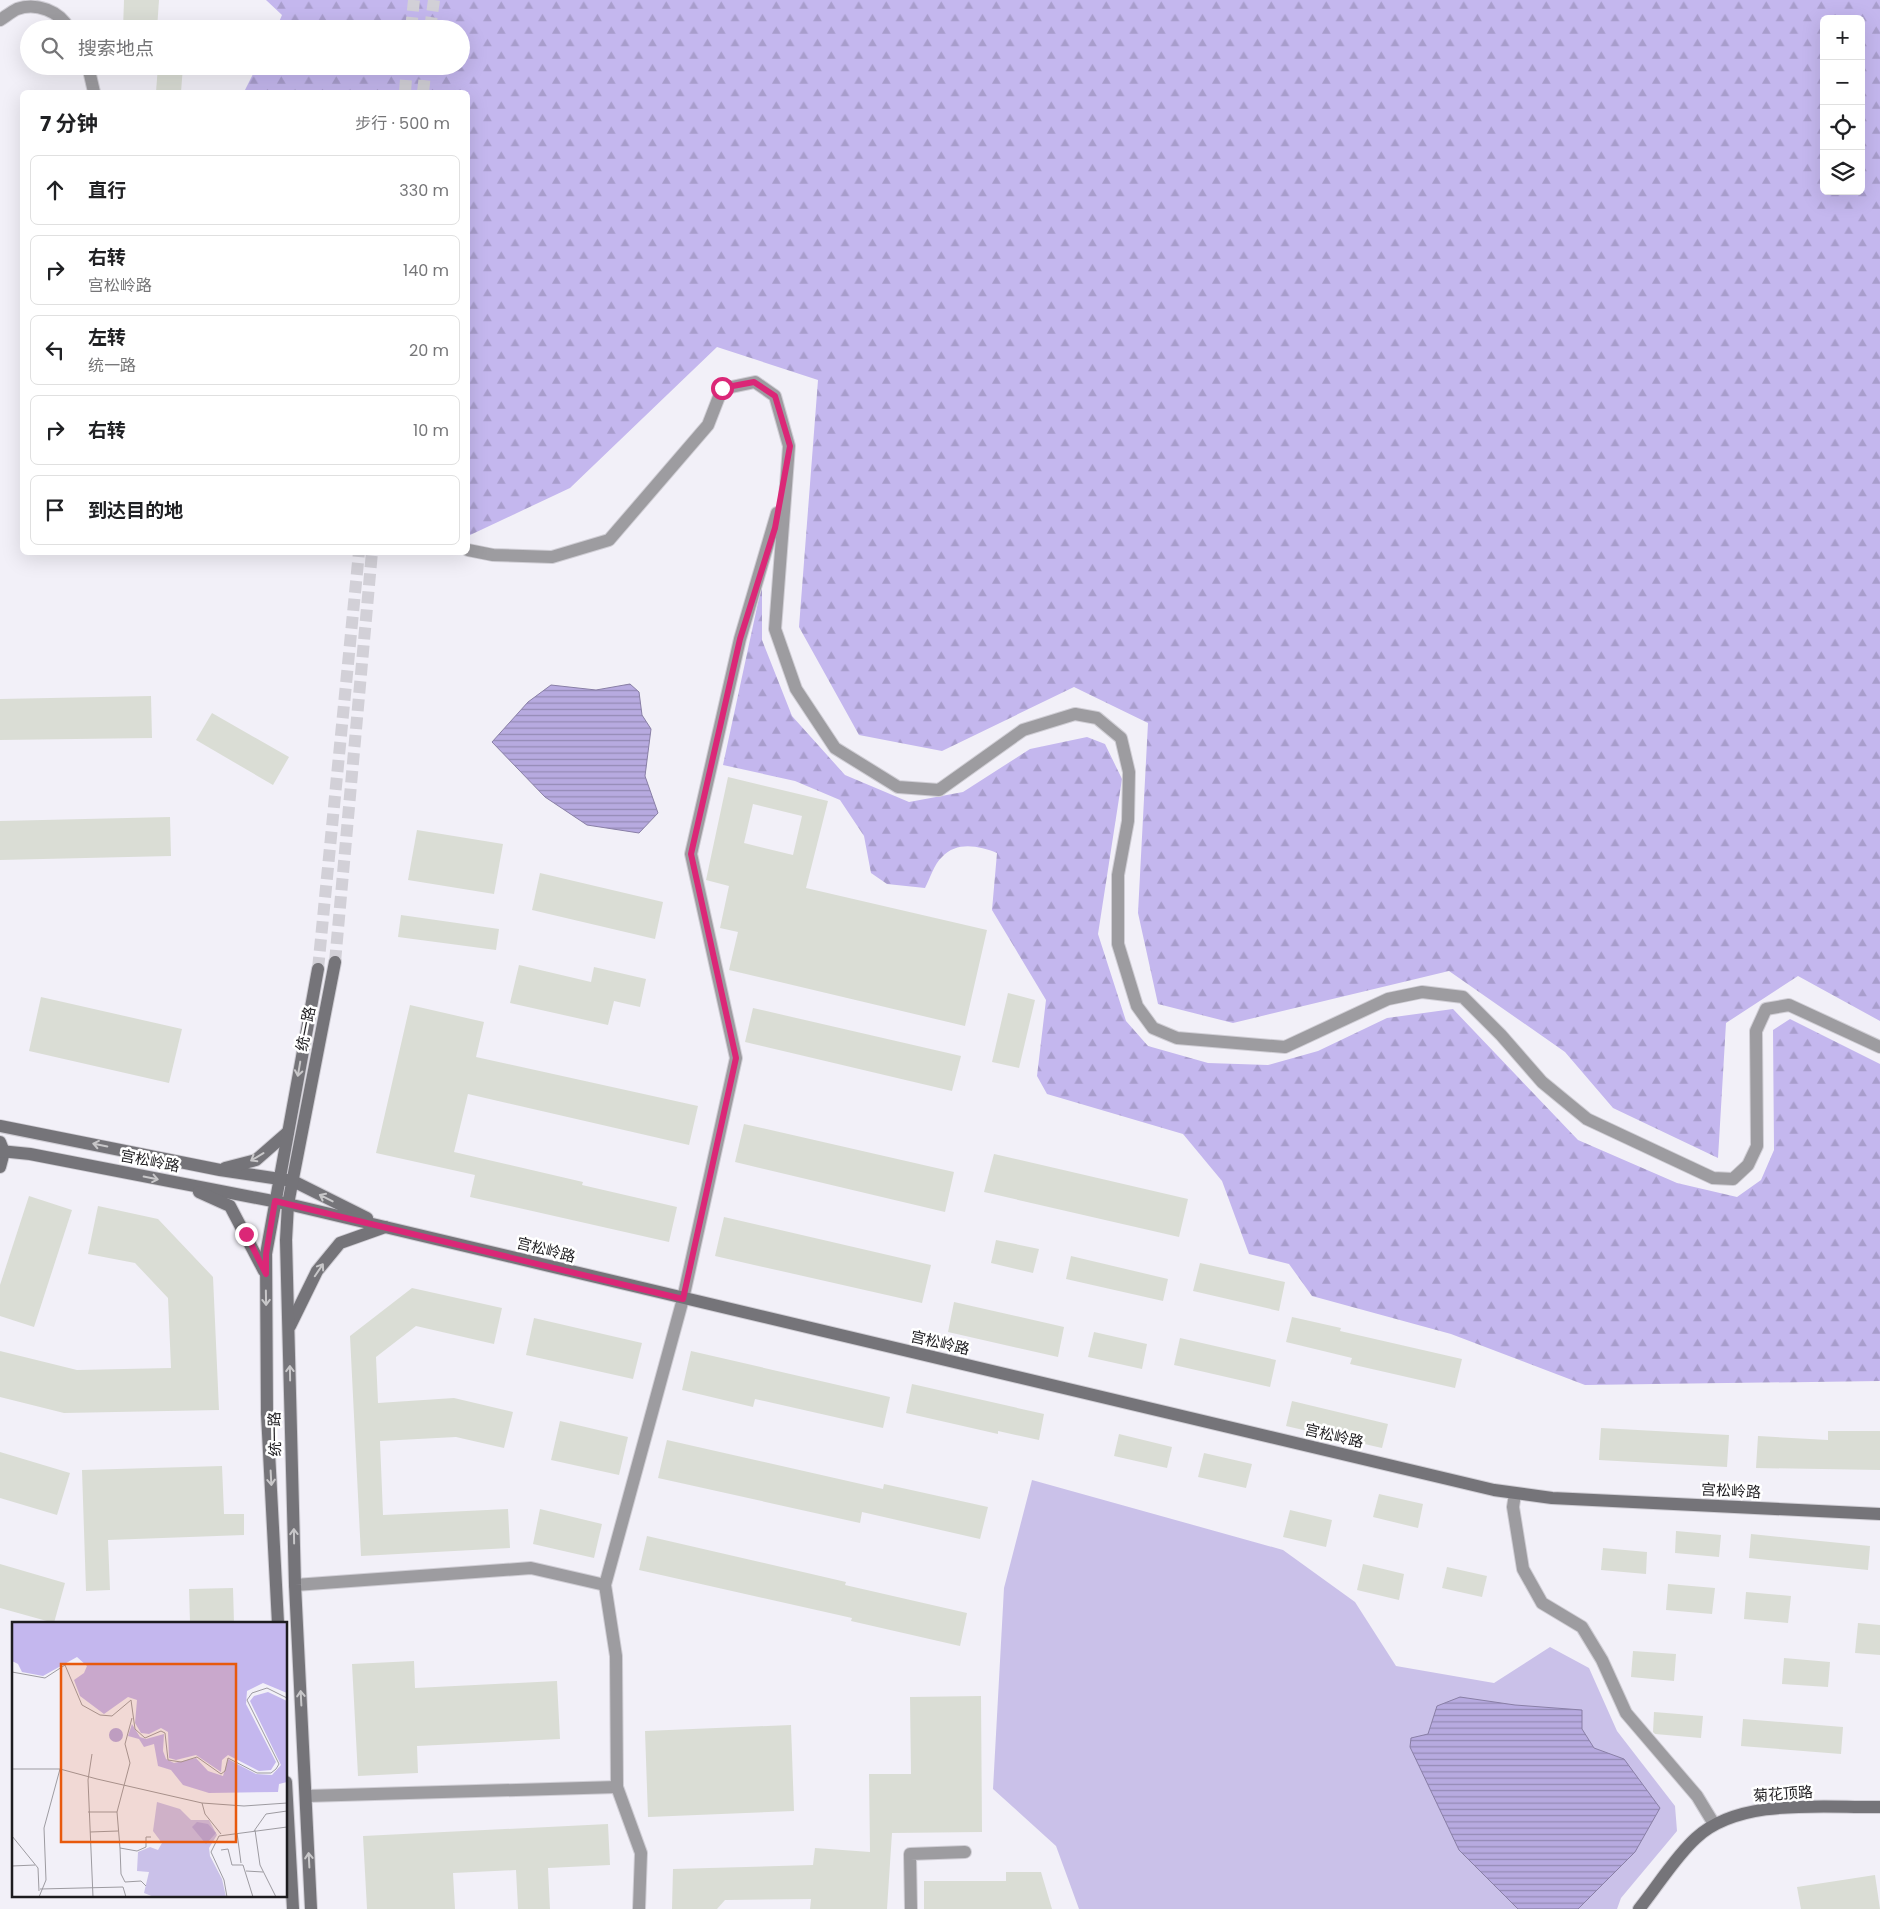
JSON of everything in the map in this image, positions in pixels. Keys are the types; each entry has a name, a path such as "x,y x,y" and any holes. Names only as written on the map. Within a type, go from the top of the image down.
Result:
{"main road":[{"name":"统一路","path":"311,1909 307,1796 295,1585 286,1240 288,1204 335,962"},
{"name":"统一路","path":"278,1622 268,1414 266,1254 318,969"},
{"path":"0,1126 220,1170 293,1181 385,1227"},
{"path":"220,1170 256,1160 288,1132"},
{"name":"宫松岭路","path":"1,1148 275,1201 683,1299 1515,1494 1552,1498 1880,1514"},
{"path":"0,1168 1,1148"},
{"path":"183,1184 230,1206 266,1274"},
{"path":"288,1328 317,1271 340,1243 385,1227"},
{"name":"菊花顶路","path":"1638,1909 1696,1838 1714,1824 1729,1818 1766,1809 1880,1807"},
{"path":"288,1818 293,1909"}],"street":[{"path":"0,20 18,9 47,8 64,20"},
{"path":"90,75 94,90"},
{"path":"470,550 493,555 552,557 609,540 708,425 722,388 754,382 775,396 790,446 775,629 796,689 835,748 898,787 939,790 1023,730 1075,714 1098,718 1121,738 1129,772 1128,821 1118,875 1118,944 1137,1006 1153,1028 1176,1038 1285,1048 1388,999 1422,992 1463,997 1501,1035 1542,1082 1587,1119 1713,1178 1733,1179 1748,1165 1757,1146 1756,1031 1766,1009 1789,1005 1880,1047"},
{"path":"639,1909 641,1853 617,1787 616,1656 606,1585 683,1299 736,1058 691,854 740,639 775,528 790,446"},
{"path":"1515,1494 1513,1507 1524,1570 1542,1603 1582,1626 1602,1660 1626,1713 1697,1796 1714,1824"},
{"path":"295,1585 531,1568 606,1585"},
{"path":"307,1796 617,1787"},
{"path":"911,1909 910,1854 965,1852"}],"green space":[{"path":"266,0 1880,0 1880,1021 1798,976 1726,1023 1718,1158 1613,1108 1565,1052 1449,971 1233,1023 1158,1004 1138,913 1148,723 1074,687 942,751 859,735 799,627 818,380 717,347 570,488 470,535 470,90 245,90 252,75 470,75 470,20 280,20 282,15"},
{"path":"762,584 762,640 792,716 845,775 909,802 963,792 1030,749 1087,737 1105,744 1122,779 1098,934 1126,1021 1148,1046 1208,1063 1268,1065 1318,1051 1387,1018 1453,1009 1578,1140 1677,1183 1737,1197 1761,1180 1774,1150 1773,1030 1790,1019 1880,1064 1880,1381 1585,1385 1451,1334 1312,1296 1289,1264 1249,1254 1222,1181 1183,1134 1047,1094 1037,1076 1046,1000 992,910 997,853 983,848 961,847 948,852 939,860 925,888 887,884 871,873 864,836 840,800 795,781 723,765"}],"shaded area":[{"path":"630,684 639,692 642,715 651,729 645,776 658,813 639,833 587,825 545,797 492,742 528,702 551,685 596,690"},
{"path":"1032,1480 1283,1550 1355,1602 1396,1666 1494,1683 1550,1647 1589,1668 1617,1731 1675,1806 1677,1831 1621,1898 1617,1909 1079,1909 1056,1846 993,1789 1004,1588"},
{"path":"1460,1697 1515,1705 1582,1710 1582,1729 1594,1748 1624,1759 1660,1808 1635,1852 1578,1909 1518,1909 1459,1850 1410,1747 1411,1738 1428,1734 1437,1706"}],"building":[{"path":"124,0 159,0 158,20 123,20"},
{"path":"157,75 182,75 181,90 156,90"},
{"path":"151,696 152,738 0,740 0,699"},
{"path":"212,713 289,757 273,785 196,740"},
{"path":"728,777 828,801 806,888 987,930 965,1026 729,970 738,932 720,928 729,886 706,880","holes":["753,804 802,816 793,855 744,843"]},
{"path":"170,817 171,856 0,860 0,821"},
{"path":"417,830 503,844 494,894 408,880"},
{"path":"540,873 663,902 655,939 532,910"},
{"path":"401,915 499,929 496,950 398,937"},
{"path":"519,965 591,982 594,967 646,979 640,1007 614,1001 608,1025 510,1003"},
{"path":"1008,993 1035,1000 1019,1068 992,1062"},
{"path":"41,997 182,1029 169,1083 29,1051"},
{"path":"410,1005 484,1022 476,1057 698,1106 689,1145 468,1094 454,1152 583,1182 582,1185 677,1207 669,1242 470,1197 475,1175 376,1153"},
{"path":"753,1008 961,1056 952,1091 745,1042"},
{"path":"744,1124 954,1172 945,1212 735,1162"},
{"path":"994,1154 1188,1199 1179,1237 984,1192"},
{"path":"29,1196 72,1210 34,1327 0,1316 0,1285"},
{"path":"98,1206 158,1219 213,1277 219,1410 64,1413 0,1397 0,1351 77,1370 171,1368 168,1298 135,1263 88,1254"},
{"path":"724,1217 931,1265 922,1303 715,1256"},
{"path":"996,1240 1039,1249 1033,1273 991,1263"},
{"path":"1071,1256 1168,1279 1163,1301 1066,1279"},
{"path":"1200,1263 1285,1282 1279,1311 1193,1291"},
{"path":"412,1288 502,1308 494,1344 416,1326 376,1357 378,1403 454,1398 513,1412 504,1448 456,1437 380,1441 383,1515 508,1509 510,1548 361,1556 350,1336"},
{"path":"954,1302 1064,1327 1058,1357 948,1332"},
{"path":"1292,1317 1341,1328 1340,1331 1462,1359 1455,1388 1350,1364 1352,1358 1286,1342"},
{"path":"534,1318 642,1343 633,1379 526,1355"},
{"path":"1094,1332 1147,1344 1142,1369 1088,1357"},
{"path":"1180,1338 1276,1360 1270,1387 1174,1365"},
{"path":"691,1351 890,1397 883,1428 755,1399 753,1407 682,1390"},
{"path":"912,1384 1044,1414 1039,1440 998,1431 998,1434 906,1413"},
{"path":"1292,1401 1388,1424 1382,1448 1286,1426"},
{"path":"560,1421 628,1437 619,1475 551,1460"},
{"path":"1601,1428 1729,1435 1727,1467 1599,1460"},
{"path":"1828,1431 1880,1431 1880,1470 1756,1468 1758,1436 1828,1440"},
{"path":"1119,1434 1172,1447 1167,1468 1114,1456"},
{"path":"667,1440 883,1489 884,1484 988,1507 980,1539 862,1512 860,1523 658,1478"},
{"path":"0,1452 70,1473 57,1515 0,1498"},
{"path":"1204,1453 1252,1464 1246,1488 1198,1477"},
{"path":"222,1466 224,1514 244,1514 244,1535 108,1540 110,1590 86,1591 82,1470"},
{"path":"1379,1494 1423,1504 1418,1528 1373,1517"},
{"path":"540,1509 602,1524 594,1558 533,1544"},
{"path":"1290,1510 1332,1520 1326,1547 1283,1537"},
{"path":"1676,1531 1721,1535 1719,1557 1675,1553"},
{"path":"1751,1534 1870,1546 1868,1570 1749,1558"},
{"path":"647,1536 846,1582 845,1585 967,1613 960,1646 851,1621 852,1618 639,1570"},
{"path":"1603,1548 1647,1552 1646,1574 1601,1570"},
{"path":"0,1564 65,1583 54,1622 0,1608"},
{"path":"1363,1564 1404,1574 1399,1600 1357,1590"},
{"path":"1447,1567 1487,1576 1482,1597 1442,1588"},
{"path":"1668,1584 1715,1588 1712,1614 1666,1610"},
{"path":"233,1588 234,1622 190,1622 189,1589"},
{"path":"1746,1592 1791,1596 1788,1623 1744,1619"},
{"path":"1858,1623 1880,1625 1880,1655 1855,1653"},
{"path":"1633,1651 1676,1654 1674,1681 1631,1677"},
{"path":"1784,1658 1830,1662 1828,1687 1782,1684"},
{"path":"414,1661 415,1688 557,1681 560,1739 417,1746 418,1773 358,1776 352,1664"},
{"path":"981,1696 982,1832 892,1833 887,1909 810,1909 811,1899 725,1900 717,1909 672,1909 673,1869 813,1865 815,1848 870,1852 869,1774 911,1774 910,1697"},
{"path":"1654,1712 1703,1716 1701,1738 1655,1734 1653,1732"},
{"path":"1743,1719 1843,1727 1841,1754 1741,1746"},
{"path":"791,1725 794,1811 648,1817 645,1731"},
{"path":"608,1824 610,1865 548,1868 550,1909 518,1909 516,1870 453,1873 455,1909 367,1909 363,1836"},
{"path":"1006,1872 1041,1872 1052,1909 924,1909 924,1881 1006,1881"},
{"path":"1875,1875 1880,1909 1801,1909 1797,1887"}],"tunnel":[{"path":"412,20 414,0"},
{"path":"431,20 434,0"},
{"path":"405,90 406,75"},
{"path":"423,90 425,75"},
{"path":"318,969 359,555"},
{"path":"335,962 372,555"}],"route":[{"path":"246,1234 266,1274 266,1254 275,1201 683,1299 736,1058 691,854 706,798 740,639 775,528 790,446 775,396 754,382 722,388"}]}
